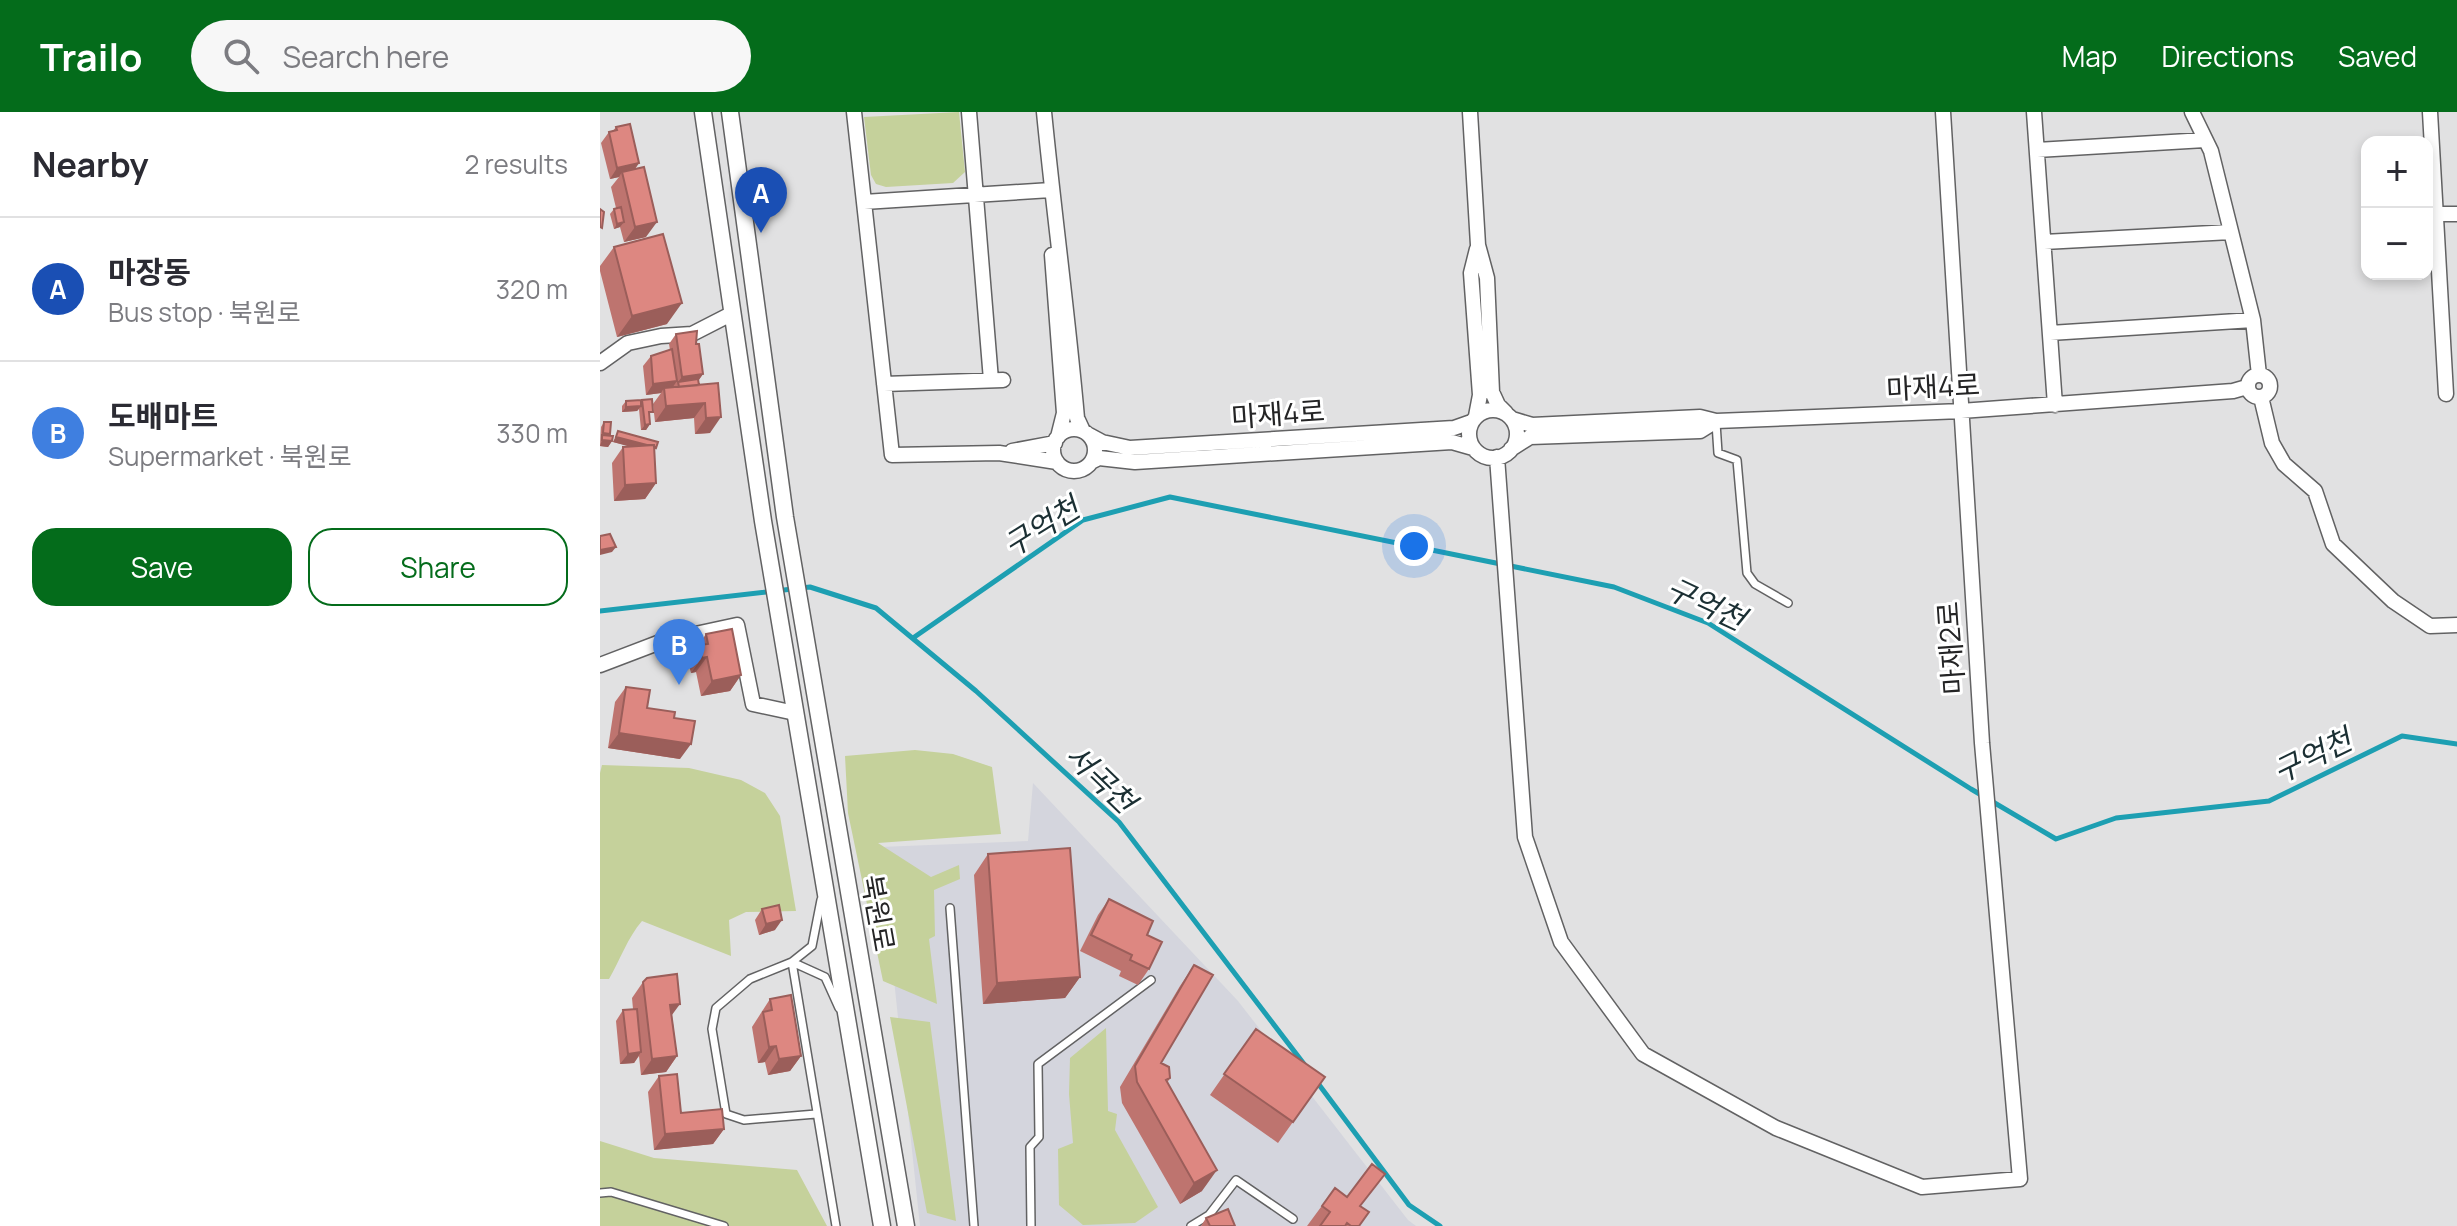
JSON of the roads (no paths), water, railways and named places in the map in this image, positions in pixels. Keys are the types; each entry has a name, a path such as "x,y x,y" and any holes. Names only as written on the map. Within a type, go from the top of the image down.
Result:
{"street":[{"path":"600,363 628,343 692,334 733,313 703,112"},
{"name":"북원로","path":"730,112 785,517 906,1226"},
{"path":"854,112 892,455 999,453 1057,462 1075,471 1093,461 1095,447 1077,418 1067,301 1051,190 1044,112"},
{"path":"884,384 997,380 969,112"},
{"path":"1470,112 1478,245 1487,278 1492,392 1517,434 1511,449 1497,457 1482,455 1473,448 1468,437 1480,395 1471,273 1478,245"},
{"name":"마재2로","path":"1497,457 1525,837 1561,942 1643,1054 1776,1128 1922,1187 2020,1179 1982,743 1943,112"},
{"path":"2034,112 2055,405"},
{"path":"2192,112 2211,151 2253,320 2259,375"},
{"path":"2430,112 2435,214 2450,360 2446,394"},
{"path":"2037,150 2205,140"},
{"path":"864,202 1051,190"},
{"path":"1051,190 1053,289 1064,413 1056,440 1057,462"},
{"path":"2435,214 2457,214"},
{"path":"2044,242 2231,232"},
{"name":"북원로","path":"733,313 777,610 882,1226"},
{"path":"2050,333 2253,320"},
{"path":"2259,375 2266,377 2270,383 2267,394 2261,397 2250,394 2247,387 2252,377 2259,375"},
{"name":"마재4로","path":"1509,416 1532,425 1700,417 1716,421 2055,405 2233,391 2247,387"},
{"path":"2261,397 2272,443 2284,464 2315,491 2333,544 2393,601 2430,626 2457,625"},
{"path":"1474,419 1490,409 1509,416"},
{"name":"마재4로","path":"1086,433 1102,442 1130,448 1454,428 1474,419"},
{"name":"마재4로","path":"1511,449 1530,437 1700,431 1716,421"},
{"path":"999,453 1056,440 1069,430 1086,433"},
{"name":"마재4로","path":"1093,461 1099,458 1135,462 1452,442 1473,448"},
{"path":"600,665 663,641 737,625 753,704 795,713"}],"lane":[{"path":"1716,421 1718,453 1737,460 1747,573 1755,584 1788,603"},
{"path":"816,1114 744,1120 726,1114 712,1029 716,1008 750,979 792,962 812,946 824,884"},
{"path":"950,908 974,1226"},
{"path":"792,962 825,977 849,1029"},
{"path":"792,962 836,1226"},
{"path":"1031,1226 1030,1147 1039,1137 1038,1064 1151,980"},
{"path":"1191,1226 1209,1215 1236,1180 1293,1219"},
{"path":"600,1193 611,1192 724,1226"},
{"path":"1217,1204 1221,1215"}],"waterway":[{"name":"구억천","path":"913,638 1083,520 1170,497 1614,587 1708,623 2056,839 2116,818 2269,801 2402,736 2457,744"},
{"name":"서곡천","path":"600,611 810,587 876,608 976,691 1119,822 1304,1064"},
{"name":"서곡천","path":"1317,1082 1409,1205 1440,1226"}],"place":[{"name":"마장동","path":"761,233"},
{"name":"도배마트","path":"679,685"}]}
